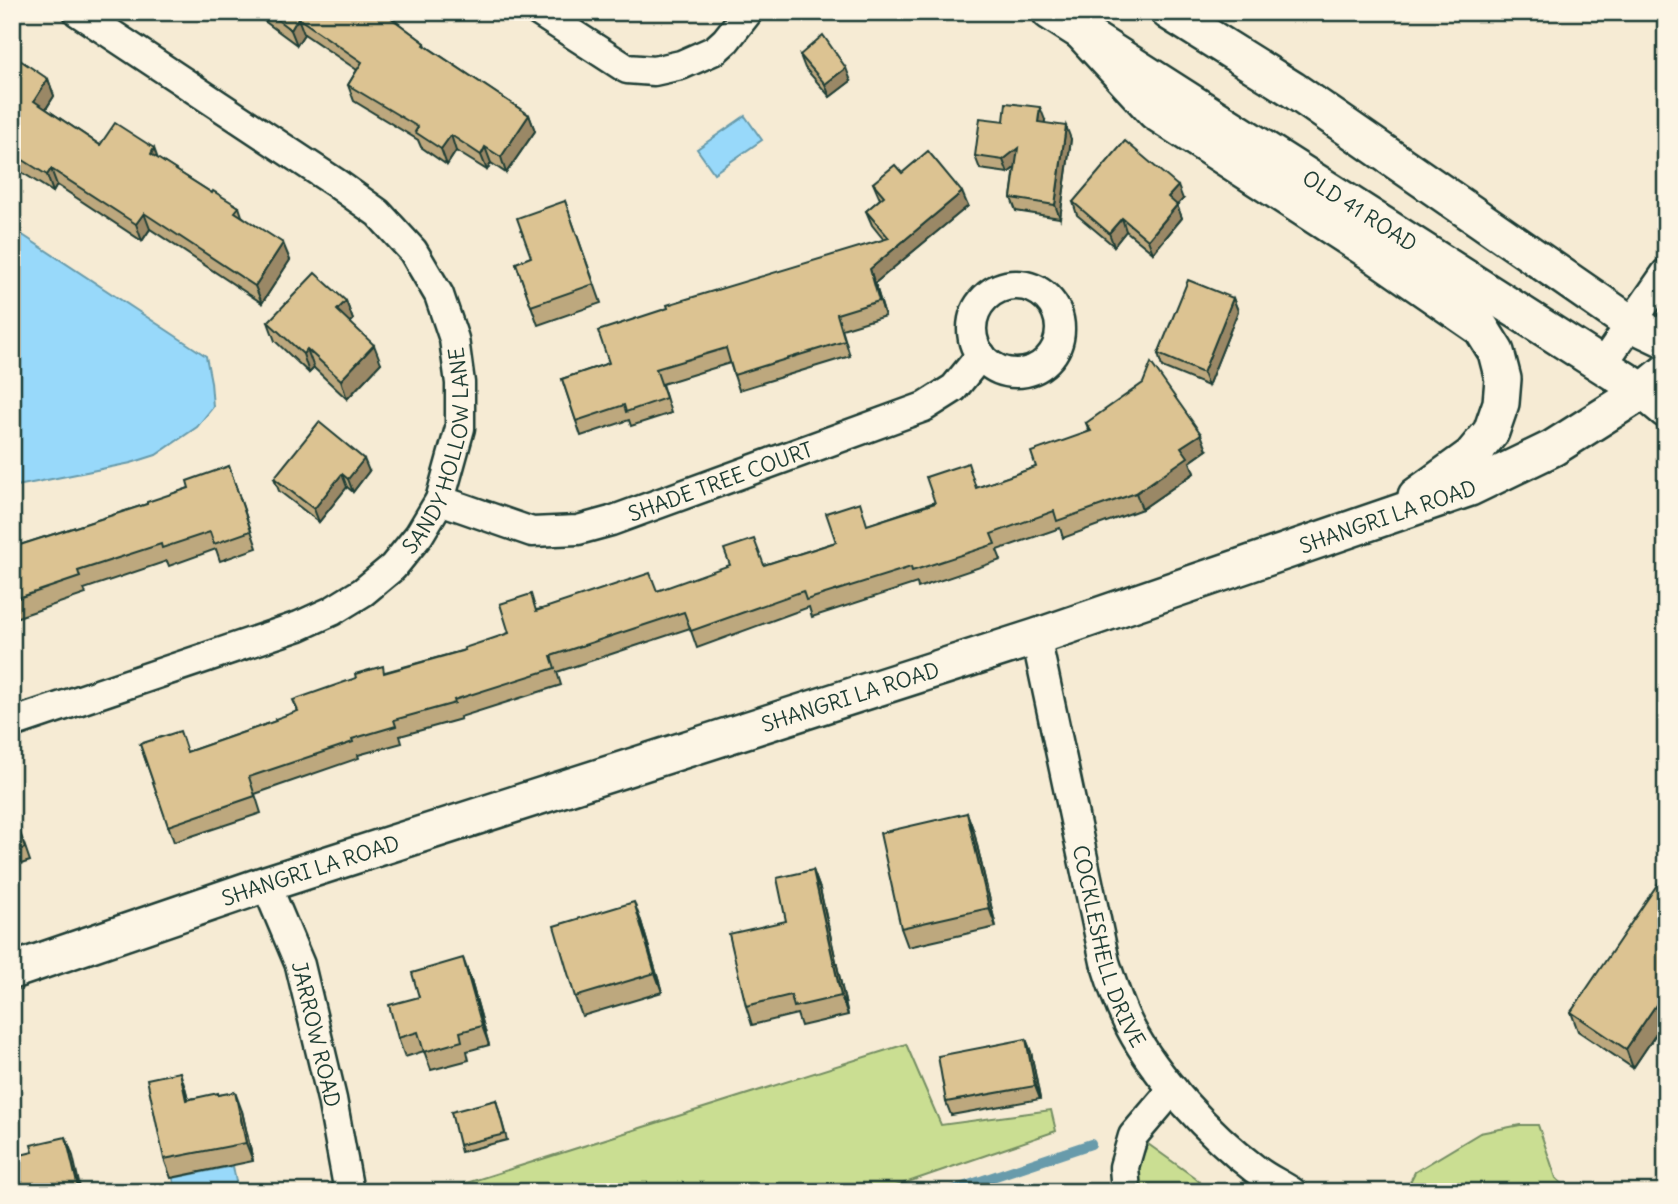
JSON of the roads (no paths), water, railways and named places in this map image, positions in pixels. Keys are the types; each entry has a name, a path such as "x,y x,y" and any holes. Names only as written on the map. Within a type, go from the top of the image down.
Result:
{"street":[{"name":"SANDY HOLLOW LANE","path":"12,723 299,626 332,611 363,592 393,568 419,535 440,500 460,428 460,383 454,339 439,295 413,251 377,213 336,183 78,12"},
{"path":"539,12 627,69 654,71 681,65 715,50 748,12"},
{"name":"OLD 41 ROAD","path":"1050,12 1602,365 1658,391"},
{"path":"1169,12 1292,89 1630,323 1666,340"},
{"path":"1084,35 1156,112 1371,252 1481,328 1496,352 1503,379 1501,403 1491,432 1471,456 1388,517"},
{"path":"1602,365 1666,273"},
{"name":"SHADE TREE COURT","path":"440,500 532,532 578,530 611,521 924,407 954,388 981,355"},
{"name":"SHANGRI LA ROAD","path":"12,971 266,884 1036,637 1388,517 1470,488 1541,454 1658,391"},
{"name":"COCKLESHELL DRIVE","path":"1036,637 1105,962 1115,996 1130,1028 1151,1062 1173,1089 1215,1134 1256,1170 1292,1192"},
{"name":"JARROW ROAD","path":"266,884 300,965 332,1098 349,1192"},
{"path":"1126,1192 1124,1167 1133,1136 1173,1089"}],"water":[{"path":"745,116 762,140 714,173 697,149"},
{"path":"12,228 206,356 213,407 197,427 156,455 131,463 12,487"},
{"path":"233,1166 238,1192 176,1192 173,1178"}],"waterway":[{"path":"948,1192 1091,1144"}]}
